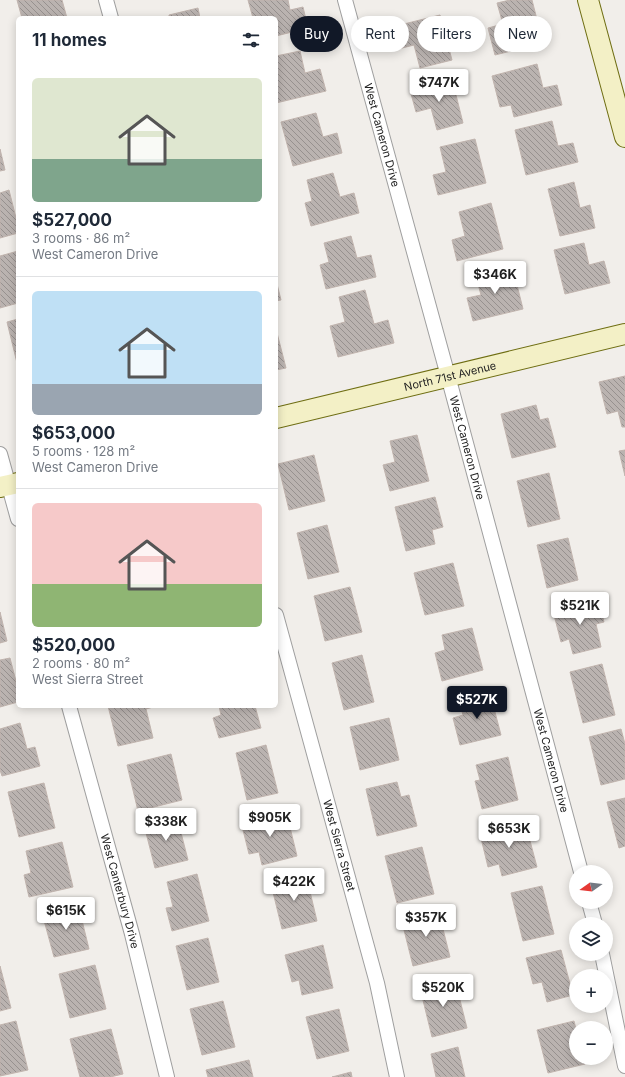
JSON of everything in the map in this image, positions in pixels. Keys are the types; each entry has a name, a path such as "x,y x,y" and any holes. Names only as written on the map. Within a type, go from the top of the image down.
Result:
{"street":[{"path":"106,0 111,16"},
{"name":"West Cameron Drive","path":"345,0 579,865"},
{"path":"588,0 625,138"},
{"name":"North 71st Avenue","path":"278,418 625,334"},
{"path":"0,454 16,511"},
{"name":"West Sierra Street","path":"278,622 377,983 397,1077"},
{"name":"West Canterbury Drive","path":"70,708 132,934 167,1077"},
{"path":"603,961 625,1066"}],"building":[{"path":"17,0 62,0 66,16 21,16"},
{"path":"248,0 288,0 290,10 303,7 305,16 290,16 290,32 278,36 278,16 252,16"},
{"path":"510,0 532,0 536,16 501,16 497,3"},
{"path":"198,8 200,16 169,16"},
{"path":"417,21 417,52 450,52 452,60 420,68 414,45 409,46 409,23"},
{"path":"494,26 494,51 488,28"},
{"path":"300,52 305,73 320,69 326,91 278,103 278,56"},
{"path":"494,52 507,52 495,55"},
{"path":"537,64 543,88 557,85 562,105 514,117 511,105 500,107 492,76"},
{"path":"452,79 463,123 437,130 431,108 416,112 410,90"},
{"path":"316,113 323,137 337,133 342,153 293,166 281,122"},
{"path":"552,121 558,146 573,143 578,162 526,175 515,130"},
{"path":"475,139 486,183 438,195 433,175 446,172 440,147"},
{"path":"0,149 5,170 0,171"},
{"path":"333,173 340,197 354,193 359,213 311,226 305,203 312,201 307,180"},
{"path":"574,182 580,208 590,205 595,228 560,236 548,189"},
{"path":"9,190 16,218 16,234 0,238 0,193"},
{"path":"491,203 503,249 457,261 452,240 465,236 459,212"},
{"path":"351,236 357,258 371,255 376,277 326,289 320,265 329,262 324,243"},
{"path":"584,243 589,265 604,261 610,283 565,294 554,250"},
{"path":"16,252 16,304 0,308 0,256"},
{"path":"501,267 504,275 514,273 523,309 473,321 467,298 481,295 475,273"},
{"path":"278,288 281,300 278,301"},
{"path":"365,290 374,324 388,320 394,343 338,357 330,326 345,322 339,297"},
{"path":"16,320 16,359 7,322"},
{"path":"278,337 286,368 278,370"},
{"path":"625,376 625,427 622,427 618,411 607,414 599,382"},
{"path":"536,405 540,420 548,418 556,447 512,458 501,414"},
{"path":"417,435 429,481 390,491 383,465 395,462 390,441"},
{"path":"625,450 625,476 619,451"},
{"path":"314,455 325,501 289,510 278,464"},
{"path":"549,473 560,519 528,527 517,481"},
{"path":"435,497 443,527 432,530 435,544 406,551 395,507"},
{"path":"327,525 339,572 308,579 297,533"},
{"path":"568,538 578,580 547,588 537,545"},
{"path":"453,563 464,606 425,615 414,573"},
{"path":"350,587 362,632 325,641 314,596"},
{"path":"598,600 604,622 596,624 601,647 573,654 569,639 561,642 553,611"},
{"path":"0,612 7,641 0,643"},
{"path":"472,628 483,670 442,681 435,653 445,650 442,635"},
{"path":"362,655 374,702 344,710 332,663"},
{"path":"10,658 16,681 16,703 0,707 0,660"},
{"path":"602,664 615,715 583,723 570,672"},
{"path":"490,693 501,735 460,745 453,718 463,715 459,701"},
{"path":"108,708 150,708 146,709 153,738 118,746"},
{"path":"219,708 256,708 261,728 219,738 213,718 221,715"},
{"path":"389,718 399,760 360,770 350,727"},
{"path":"20,723 27,749 35,747 40,766 2,776 0,770 0,729"},
{"path":"621,729 625,744 625,779 601,785 589,737"},
{"path":"266,745 278,793 247,800 236,753"},
{"path":"171,754 182,800 138,811 127,765"},
{"path":"508,757 518,800 482,809 475,781 480,780 476,765"},
{"path":"397,782 401,797 409,795 417,826 377,836 366,789"},
{"path":"44,783 55,828 19,837 8,792"},
{"path":"625,798 625,846 619,848 607,802"},
{"path":"286,811 297,856 262,865 259,852 249,854 241,822"},
{"path":"177,817 188,860 155,868 144,825"},
{"path":"525,822 537,867 502,876 499,864 488,867 480,834"},
{"path":"62,842 73,887 29,897 24,875 31,873 26,851"},
{"path":"422,847 434,894 397,903 385,856"},
{"path":"197,874 209,921 172,931 166,908 173,907 167,882"},
{"path":"306,875 317,921 282,929 271,884"},
{"path":"542,886 554,934 523,941 511,893"},
{"path":"78,904 89,949 54,957 42,913"},
{"path":"438,909 450,957 413,966 401,918"},
{"path":"208,938 219,982 187,990 176,946"},
{"path":"323,945 333,988 302,995 299,980 292,982 285,955"},
{"path":"561,950 569,980 569,996 547,1002 542,982 533,984 526,958"},
{"path":"95,965 106,1009 70,1018 59,974"},
{"path":"0,966 11,1008 0,1011"},
{"path":"455,980 467,1028 432,1037 420,988"},
{"path":"223,1001 235,1047 202,1055 190,1009"},
{"path":"339,1009 349,1051 317,1059 306,1017"},
{"path":"16,1021 28,1070 0,1076 0,1025"},
{"path":"569,1022 569,1065 581,1065 548,1073 537,1030"},
{"path":"111,1029 123,1074 110,1077 80,1077 70,1039"},
{"path":"458,1047 465,1077 436,1077 431,1054"},
{"path":"249,1060 253,1077 208,1077 206,1070"},
{"path":"351,1072 352,1077 332,1077"}]}
